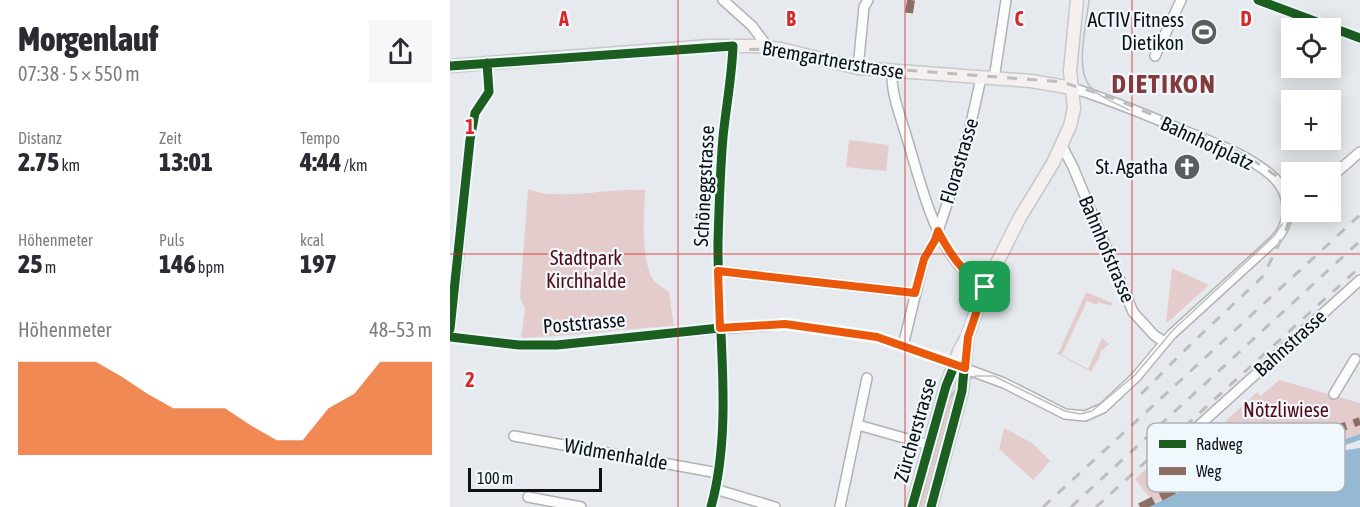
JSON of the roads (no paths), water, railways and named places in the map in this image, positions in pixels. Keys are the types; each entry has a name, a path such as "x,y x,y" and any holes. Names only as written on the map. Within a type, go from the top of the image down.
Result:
{"main road":[{"name":"Zürcherstrasse","path":"912,507 946,386 960,366 985,287 1019,219 1062,146 1073,114 1071,54 1077,0"},
{"name":"Bremgartnerstrasse","path":"450,66 733,46 767,46 858,68 1032,81 1072,88"},
{"name":"Zürcherstrasse","path":"931,507 962,391 960,366"}],"street":[{"path":"723,0 752,26 767,46"},
{"path":"858,68 864,7 868,0"},
{"name":"Florastrasse","path":"903,346 924,259 935,240 971,123 988,79 1006,0"},
{"path":"1155,57 1181,0"},
{"path":"1258,0 1360,38"},
{"path":"1282,10 1284,0"},
{"name":"Schöneggstrasse","path":"711,507 718,472 723,396 718,271 721,175 733,46"},
{"path":"892,72 892,83 915,164 938,231 954,260 967,274 985,287"},
{"name":"Bahnhofplatz","path":"1072,88 1114,101 1231,150 1272,175 1281,187"},
{"name":"Bahnhofstrasse","path":"1062,146 1073,167 1133,312 1154,335 1164,342"},
{"path":"1341,168 1360,152"},
{"path":"450,329 467,163"},
{"name":"Bahnhofplatz","path":"1164,342 1275,240 1286,222"},
{"path":"718,271 915,293"},
{"name":"Bahnstrasse","path":"1202,423 1360,280"},
{"name":"Poststrasse","path":"450,336 519,345 557,345 720,328 785,324 877,337 1004,383 1065,414 1085,416 1103,408 1136,377 1164,342"},
{"path":"1334,394 1358,357"},
{"path":"840,507 867,378"},
{"path":"858,425 929,445"},
{"name":"Widmenhalde","path":"514,436 718,472"},
{"path":"715,489 775,507"},
{"path":"528,497 582,507"}],"water":[{"path":"1360,434 1360,440 1345,445 1345,439"},
{"path":"1360,448 1360,507 1148,507 1179,492 1345,492 1345,450"}],"tram line":[{"path":"1089,0 1082,56 1085,77 1097,93 1129,110"},
{"path":"919,507 948,401 959,384 976,376 994,376 1065,411 1080,414 1092,411 1135,375 1173,330 1274,236 1282,224"}],"railway":[{"path":"450,70 733,50 794,51 877,68 1062,82 1115,99 1218,142 1250,158 1278,177 1287,191 1291,203 1291,215 1263,276 1135,400"},
{"path":"1043,507 1360,215"},
{"path":"1162,423 1360,241"},
{"path":"1188,423 1360,267"},
{"path":"1071,507 1147,437"},
{"path":"1096,507 1147,461"}],"place":[{"name":"ACTIV Fitness Dietikon","path":"1204,32"},
{"name":"St. Agatha","path":"1187,167"}],"district":[{"name":"DIETIKON","path":"1164,84"}],"park label":[{"name":"Stadtpark Kirchhalde","path":"586,270"},
{"name":"Nötzliwiese","path":"1286,410"}]}
